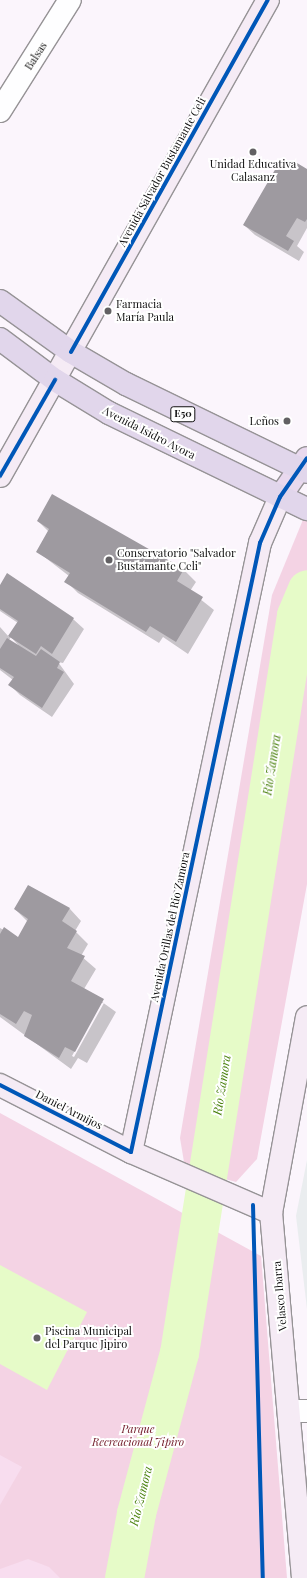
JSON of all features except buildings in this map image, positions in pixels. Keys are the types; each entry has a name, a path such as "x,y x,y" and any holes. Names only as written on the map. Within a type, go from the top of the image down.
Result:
{"highway":[{"name":"E50","path":"0,301 71,352 183,414 304,466"},
{"name":"Avenida Isidro Ayora","path":"0,339 55,380 165,443 292,502"}],"main road":[{"name":"Avenida Salvador Bustamante Celi","path":"0,476 268,0"},
{"path":"292,502 304,466"},
{"name":"Avenida Orillas del Rio Zamora","path":"130,1152 260,543 292,502"},
{"name":"Velasco Ibarra","path":"303,1578 298,1411 271,1213 303,1064 307,1017"},
{"name":"Daniel Armijos","path":"0,1085 130,1152 271,1213"}],"street":[{"name":"Balsas","path":"0,111 70,0"}],"shaded area":[{"path":"307,1160 307,1309 296,1216"},
{"name":"Piscina Municipal del Parque Jipiro","path":"0,1265 87,1312 47,1390 0,1364"},
{"path":"0,1455 22,1467 0,1505"},
{"path":"28,1559 49,1567 60,1578 0,1578 0,1569"}],"green space":[{"path":"307,510 307,884 257,1159 236,1182 185,1168 180,1138 272,595"},
{"name":"Parque Recreacional Jipiro","path":"0,1113 261,1256 287,1578 0,1578"}],"waterway":[{"name":"Río Zamora","path":"124,1578 136,1513 179,1353 296,615 307,589"}],"cycle path":[{"path":"71,352 268,0"},
{"path":"0,476 55,380"},
{"path":"0,1085 131,1152 260,543 280,497 307,458"},
{"path":"253,1205 263,1578"}],"place":[{"name":"Unidad Educativa Calasanz","path":"253,152"},
{"name":"Farmacia María Paula","path":"108,311"},
{"name":"Leños","path":"287,421"},
{"name":"Conservatorio \"Salvador Bustamante Celi\"","path":"109,560"},
{"name":"Piscina Municipal del Parque Jipiro","path":"37,1338"}]}
